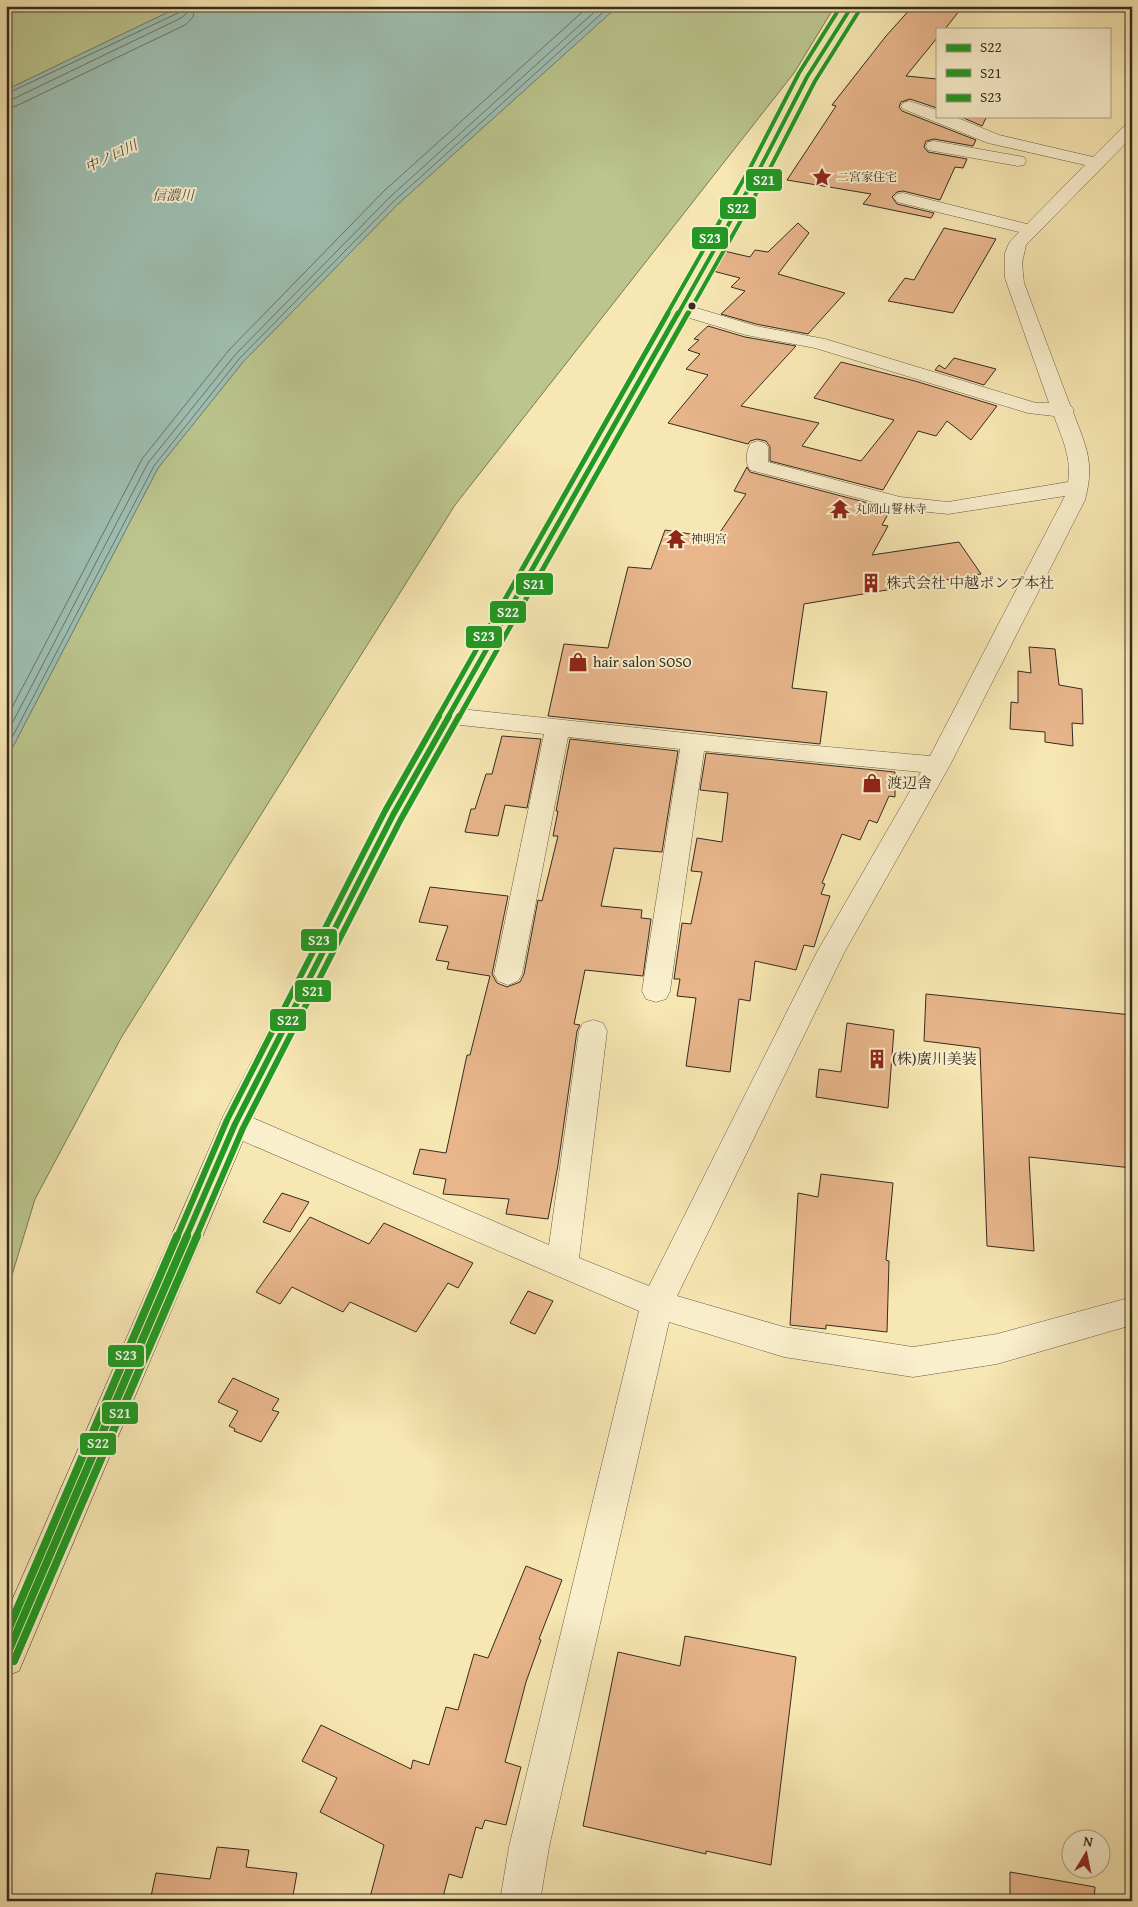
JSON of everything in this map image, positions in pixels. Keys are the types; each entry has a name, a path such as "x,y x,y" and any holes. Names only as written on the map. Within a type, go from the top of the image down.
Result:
{"main road":[{"path":"6,1658 235,1124 393,815 451,716 758,172 807,77 852,6"}],"street":[{"path":"909,106 936,116"},
{"path":"942,118 994,139 1091,168"},
{"path":"520,1901 529,1847 657,1304 831,952 938,766 1074,500 1078,487 1081,468 1064,410 1014,283 1012,270 1014,251 1031,230 1132,127"},
{"path":"934,146 1091,168"},
{"path":"903,198 1031,230"},
{"path":"680,309 753,331 818,343 1035,409 1064,410"},
{"path":"758,447 757,466 900,503 948,508 1078,487"},
{"path":"451,716 938,766"},
{"path":"508,974 558,727"},
{"path":"656,991 694,742"},
{"path":"562,1265 592,1030"},
{"path":"235,1124 657,1304 784,1342 913,1362 997,1349 1132,1311"}],"green space":[{"path":"6,6 181,6 6,90"},
{"path":"618,6 835,6 794,73 455,505 121,1038 35,1199 6,1295 6,760 158,468 243,362 397,205"}],"water":[{"name":"信濃川","path":"181,6 618,6 397,205 243,362 158,468 6,760 6,90"}],"building":[{"path":"913,6 963,6 946,28 936,28 936,39 906,76 936,79 936,108 910,99 901,102 899,107 902,111 976,140 973,146 934,139 926,141 924,147 928,152 967,159 963,168 955,167 940,200 903,191 897,192 892,197 897,204 934,213 931,218 863,204 871,194 787,180 836,106 832,105 886,36"},
{"path":"964,118 986,118 982,126"},
{"path":"798,223 809,233 778,274 845,293 808,334 756,324 721,314 745,291 731,287 740,278 713,271 724,251 750,257 755,250 768,252"},
{"path":"944,228 996,239 953,313 888,301 905,278 914,280"},
{"path":"708,326 745,337 796,346 741,406 819,423 802,446 861,461 894,420 814,398 841,362 915,381 997,406 971,440 947,421 936,436 918,431 883,490 770,461 770,447 766,441 757,439 750,441 748,444 668,423 708,375 686,369 700,354 688,350 699,340 694,339"},
{"path":"954,358 996,369 984,385 935,370 939,365 945,369"},
{"path":"747,467 750,472 891,509 882,525 888,526 872,555 959,542 981,574 804,604 792,688 827,692 820,744 548,716 564,644 608,648 628,567 651,569 665,530 716,538 746,494 734,491"},
{"path":"1029,647 1055,649 1059,685 1082,689 1083,724 1072,723 1073,746 1045,742 1045,732 1010,729 1011,702 1018,703 1018,671 1031,673"},
{"path":"502,736 541,739 527,808 505,805 498,836 465,832 471,809 475,809 486,774 492,774"},
{"path":"570,739 678,751 662,852 614,848 601,906 642,910 641,918 651,919 643,976 585,970 574,1024 580,1025 577,1031 558,1165 548,1219 506,1214 509,1199 443,1194 446,1179 413,1174 420,1149 446,1153 467,1055 470,1055 490,976 447,969 449,962 436,960 448,926 419,922 430,887 508,896 492,974 497,983 507,987 520,982 524,974 538,900 542,901 558,836 553,836 558,811 556,811"},
{"path":"706,753 895,772 895,797 889,796 877,823 869,820 860,840 842,834 822,883 825,884 821,894 830,896 814,947 804,945 796,970 755,961 750,1001 739,999 730,1072 686,1066 696,998 677,996 680,979 674,979 682,923 691,924 702,872 691,871 697,838 722,842 728,793 700,790"},
{"path":"926,994 1132,1015 1132,1168 1029,1157 1034,1251 987,1246 980,1048 924,1041"},
{"name":"(株)廣川美装","path":"847,1023 894,1030 888,1108 816,1097 819,1069 841,1072"},
{"path":"821,1174 893,1183 886,1260 889,1261 887,1332 826,1325 826,1329 790,1325 798,1193 818,1197"},
{"path":"282,1193 309,1202 290,1232 263,1222"},
{"path":"310,1217 369,1244 384,1223 473,1263 458,1288 448,1283 416,1332 350,1302 343,1312 292,1287 280,1304 256,1292"},
{"path":"528,1291 553,1301 535,1334 510,1323"},
{"path":"233,1378 279,1399 272,1410 279,1412 261,1442 234,1431 235,1429 229,1426 238,1411 218,1402"},
{"path":"526,1566 562,1580 539,1639 541,1640 526,1682 505,1762 521,1767 506,1825 485,1820 482,1829 476,1827 462,1878 449,1874 442,1901 369,1901 384,1845 320,1812 337,1778 302,1761 321,1725 411,1769 413,1760 429,1765 446,1707 458,1710 474,1654 488,1658"},
{"path":"685,1636 796,1657 771,1865 706,1851 706,1854 583,1826 618,1652 680,1666"},
{"path":"217,1847 249,1850 246,1867 297,1873 292,1901 150,1901 156,1873 210,1879"},
{"path":"1010,1872 1095,1887 1094,1901 1010,1901"}],"transit line":[{"name":"S23","path":"6,1635 227,1120 385,811 750,168 799,73 841,6"},
{"name":"S22","path":"6,1657 235,1124 393,815 758,172 807,77 852,6"},
{"name":"S21","path":"14,1661 243,1128 401,819 766,176 815,81 859,11"}],"place":[{"name":"二宮家住宅","path":"822,177"},
{"name":"丸岡山誓林寺","path":"840,509"},
{"name":"神明宮","path":"676,539"},
{"name":"株式会社 中越ポンプ本社","path":"871,583"},
{"name":"hair salon SOSO","path":"578,662"},
{"name":"渡辺舎","path":"872,783"},
{"name":"(株)廣川美装","path":"877,1059"}],"water label":[{"name":"中ノ口川","path":"111,156"}]}
